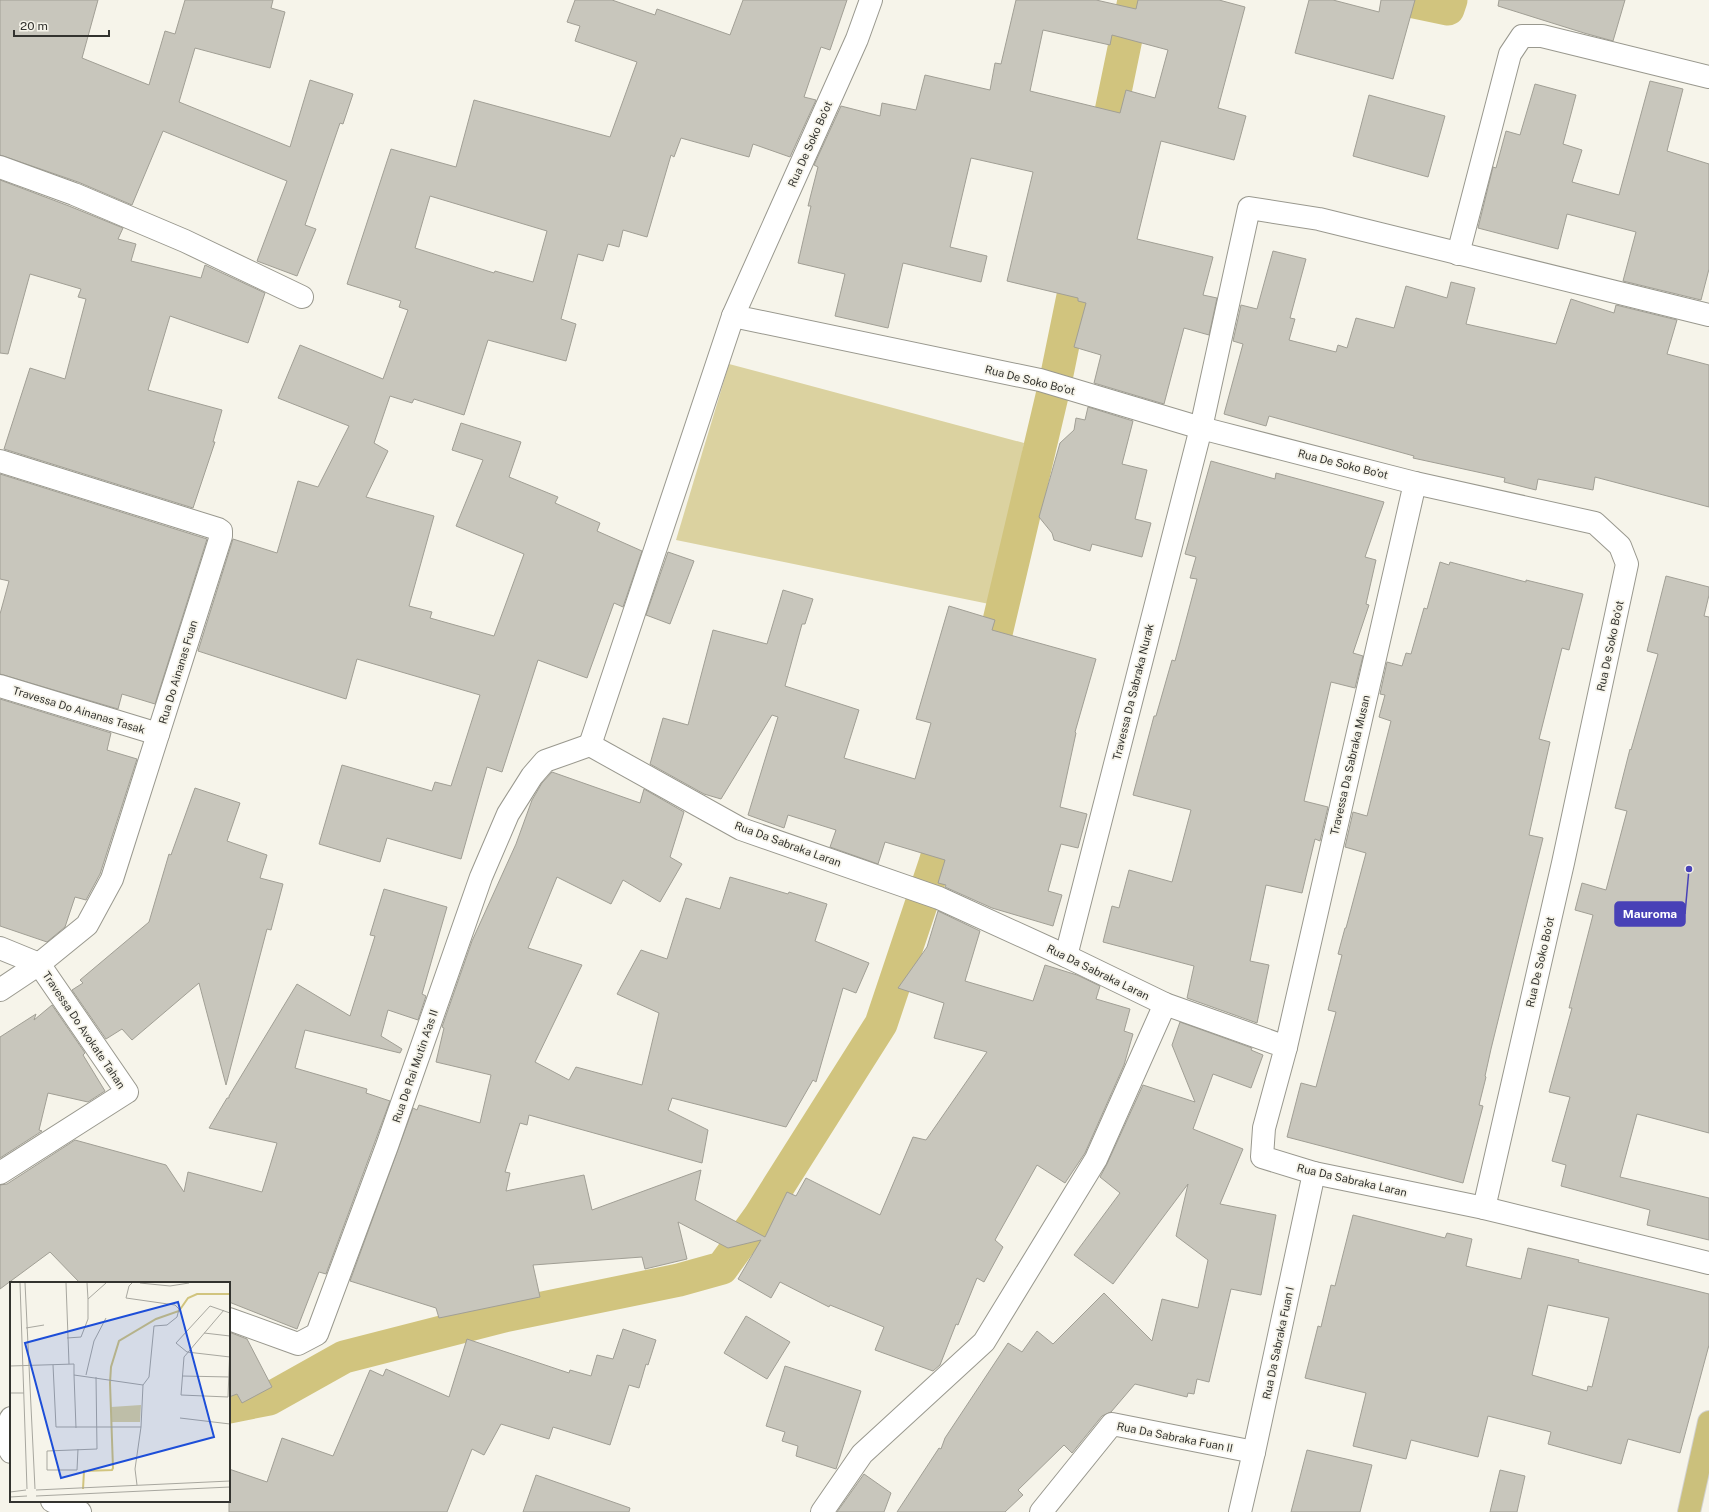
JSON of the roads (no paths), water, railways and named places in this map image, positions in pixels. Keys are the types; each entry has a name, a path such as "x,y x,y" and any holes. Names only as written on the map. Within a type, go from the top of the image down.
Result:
{"main road":[{"path":"1689,1512 1709,1422"}],"street":[{"name":"Rua De Soko Bo’ot","path":"871,0 857,39 733,316 1040,380 1201,428 1415,483 1595,523 1620,546 1627,564 1563,863 1484,1208"},
{"path":"1709,76 1542,36 1522,36 1510,54 1458,254 1709,315"},
{"path":"0,167 74,194 185,241 302,297"},
{"name":"Travessa Da Sabraka Nurak","path":"1066,956 1201,428 1249,208 1319,219 1458,254"},
{"path":"590,745 733,316"},
{"name":"Rua Do Ainanas Fuan","path":"0,461 221,531 112,879 87,925 39,964 0,990"},
{"name":"Travessa Da Sabraka Musan","path":"1286,1047 1415,483"},
{"name":"Travessa Do Ainanas Tasak","path":"0,686 158,734"},
{"name":"Rua Da Sabraka Laran","path":"590,745 741,829 939,898 1066,956 1165,1004 1286,1047 1264,1128 1262,1157 1314,1173 1484,1208 1709,1263"},
{"name":"Rua De Rai Mutin A’as II","path":"230,1319 298,1344 318,1334 387,1146 480,877 508,814 532,776 545,761 590,745"},
{"path":"0,948 39,964"},
{"name":"Travessa Do Avokate Tahan","path":"0,1173 127,1092 39,964"},
{"path":"822,1512 862,1454 984,1342 1096,1159 1165,1004"},
{"name":"Rua Da Sabraka Fuan I","path":"1240,1512 1314,1173"},
{"name":"Rua Da Sabraka Fuan II","path":"1041,1512 1112,1424 1254,1452"},
{"path":"7,1445 10,1425"},
{"path":"55,1502 80,1512"}],"waterway":[{"path":"1102,155 1134,0"},
{"path":"1405,0 1448,9 1451,0"},
{"path":"986,676 1056,379 1082,252"},
{"path":"230,1407 269,1399 344,1357 504,1316 679,1280 722,1268 759,1217 881,1024 935,863 949,815"}],"place":[{"name":"Mauroma","path":"1689,869"}]}
